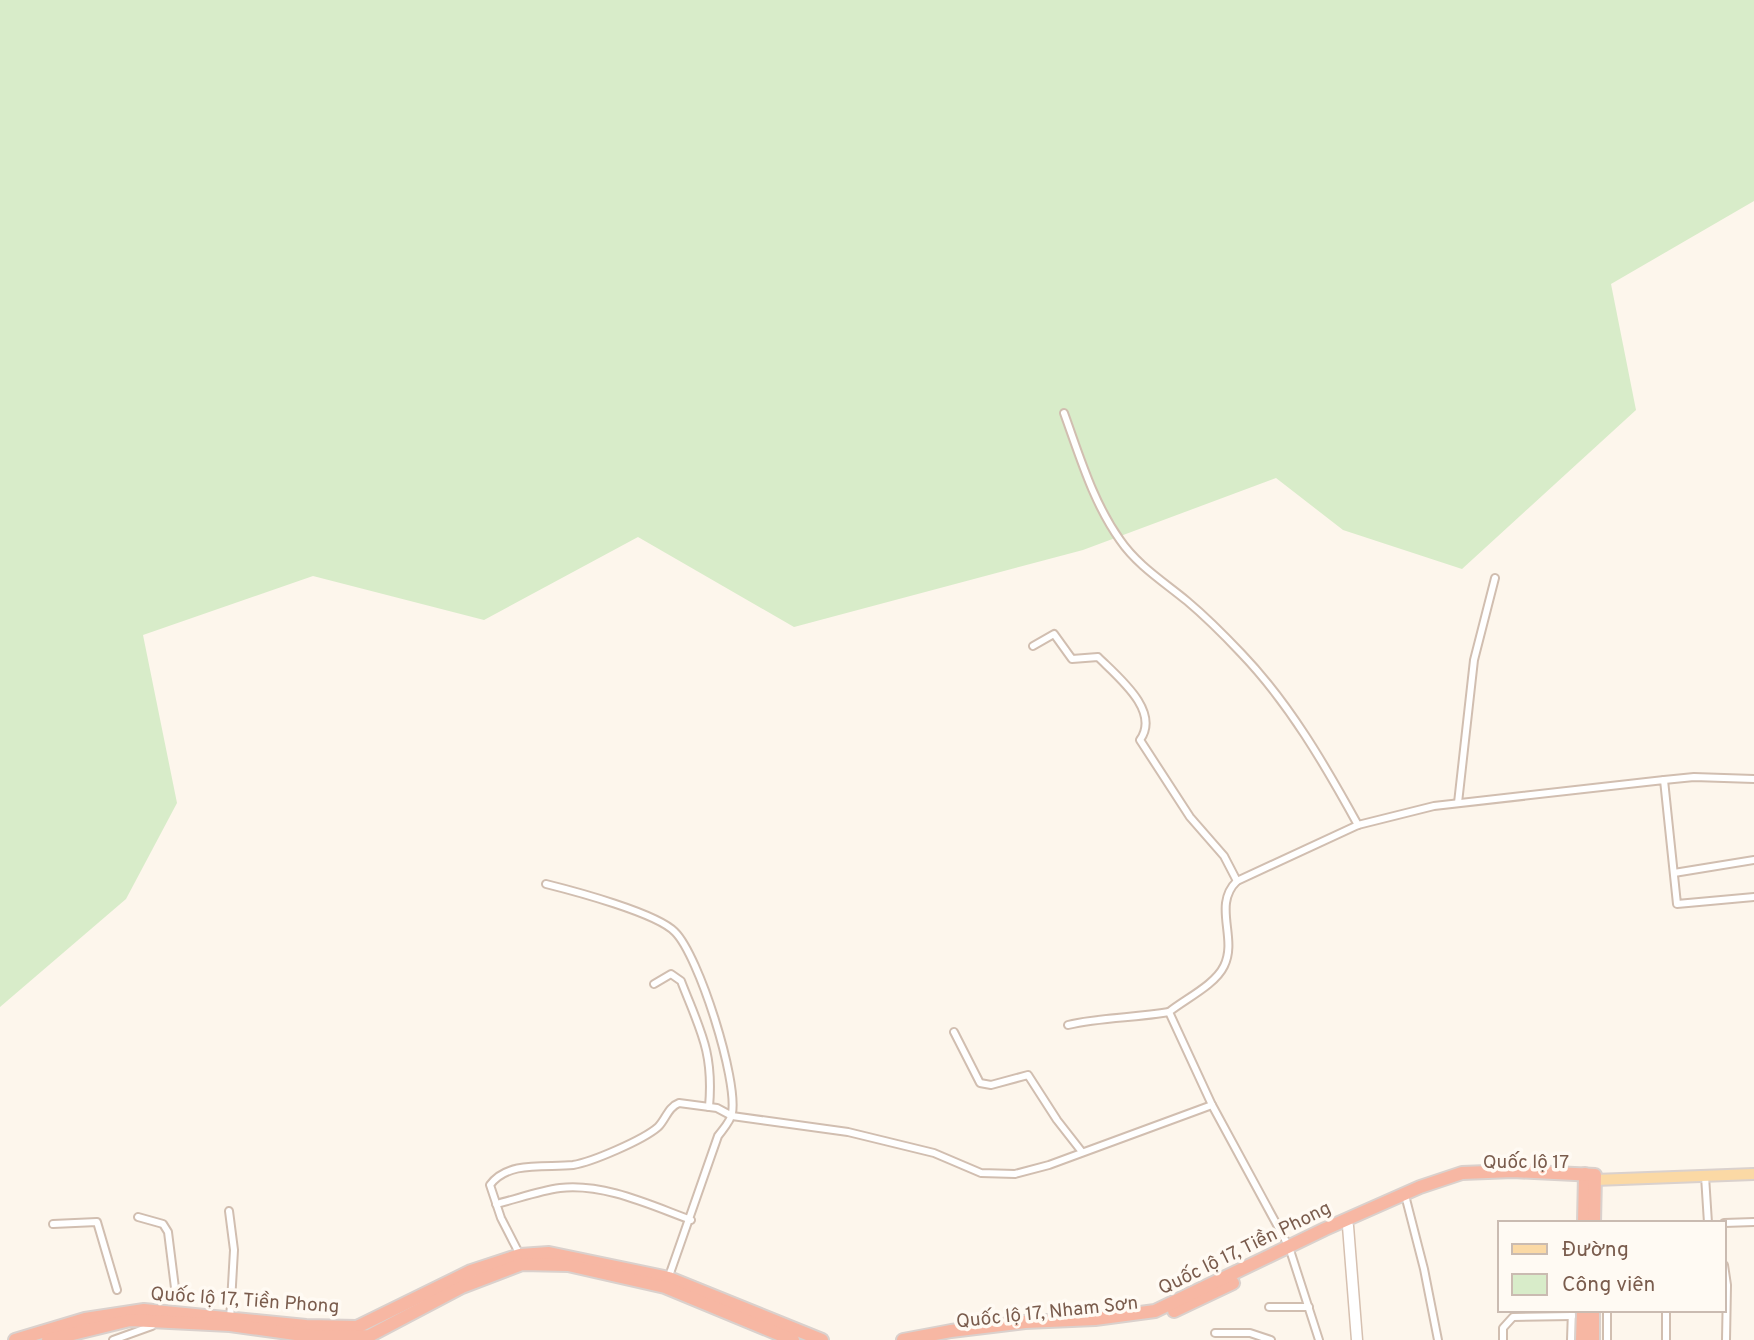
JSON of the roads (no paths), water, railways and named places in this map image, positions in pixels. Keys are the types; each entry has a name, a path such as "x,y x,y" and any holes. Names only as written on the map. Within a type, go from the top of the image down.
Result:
{"highway":[{"name":"Quốc lộ 17, Tiền Phong","path":"1342,1226 1420,1187 1462,1173 1513,1171 1590,1177"},
{"name":"Quốc lộ 17","path":"1342,1226 1406,1199 1465,1181 1590,1177"},
{"path":"1584,1221 1590,1177"},
{"path":"1590,1177 1594,1221"},
{"name":"Quốc lộ 17, Nham Sơn","path":"945,1340 977,1334 1092,1327 1153,1319 1326,1231 1342,1226"},
{"name":"Quốc lộ 17, Tiền Phong","path":"903,1340 1025,1322 1095,1319 1155,1311 1290,1251"},
{"name":"Quốc lộ 17, Tiền Phong","path":"15,1340 124,1311 230,1321 357,1327 471,1271 521,1259"},
{"path":"48,1340 130,1320 230,1321 317,1337 349,1338 369,1335 521,1259 667,1282 822,1340"},
{"path":"667,1282 793,1340"},
{"path":"1575,1312 1582,1340"},
{"path":"1593,1312 1593,1340"}],"main road":[{"path":"1590,1177 1754,1167"},
{"path":"1590,1177 1754,1174"}],"street":[{"path":"1064,413 1093,494 1120,541 1242,654 1287,710 1334,781 1358,825"},
{"path":"1458,803 1474,660 1495,578"},
{"path":"1033,646 1054,634 1072,659 1098,657 1124,683 1140,704 1147,720 1147,730 1140,740 1202,833 1224,856 1237,881"},
{"path":"1068,1025 1089,1020 1127,1019 1169,1012 1216,977 1226,964 1224,901 1229,888 1237,881 1358,825 1458,803 1695,777 1754,779"},
{"path":"1664,780 1677,904 1754,897"},
{"path":"1674,873 1754,860"},
{"path":"546,884 646,916 674,930 696,970 722,1044 730,1077 732,1116 718,1136 691,1220 667,1282"},
{"path":"654,984 671,974 681,981 710,1055 712,1073 709,1107"},
{"path":"1169,1012 1212,1105 1290,1251 1319,1340"},
{"path":"954,1032 962,1043 980,1083 990,1085 1028,1074 1057,1120 1082,1152"},
{"path":"521,1259 490,1185 502,1176 522,1168 573,1165 587,1160 652,1130 674,1105 679,1103 709,1107 732,1116 848,1132 914,1147 981,1173 1015,1174 1212,1105"},
{"path":"1705,1176 1708,1221"},
{"path":"496,1204 560,1188 588,1188 636,1200 691,1220"},
{"path":"1406,1199 1438,1340"},
{"path":"229,1211 234,1260 230,1321"},
{"path":"138,1217 163,1224 168,1232 175,1288"},
{"path":"53,1224 97,1222 117,1290"},
{"path":"1726,1223 1754,1222"},
{"path":"1342,1226 1357,1340"},
{"path":"1726,1278 1726,1340"},
{"path":"1269,1307 1310,1307"},
{"path":"1503,1340 1503,1328 1513,1317 1575,1312 1571,1340"},
{"path":"1607,1312 1607,1340"},
{"path":"1666,1312 1666,1340"},
{"path":"113,1340 134,1330 171,1321"},
{"path":"1215,1334 1250,1333 1271,1340"}]}
